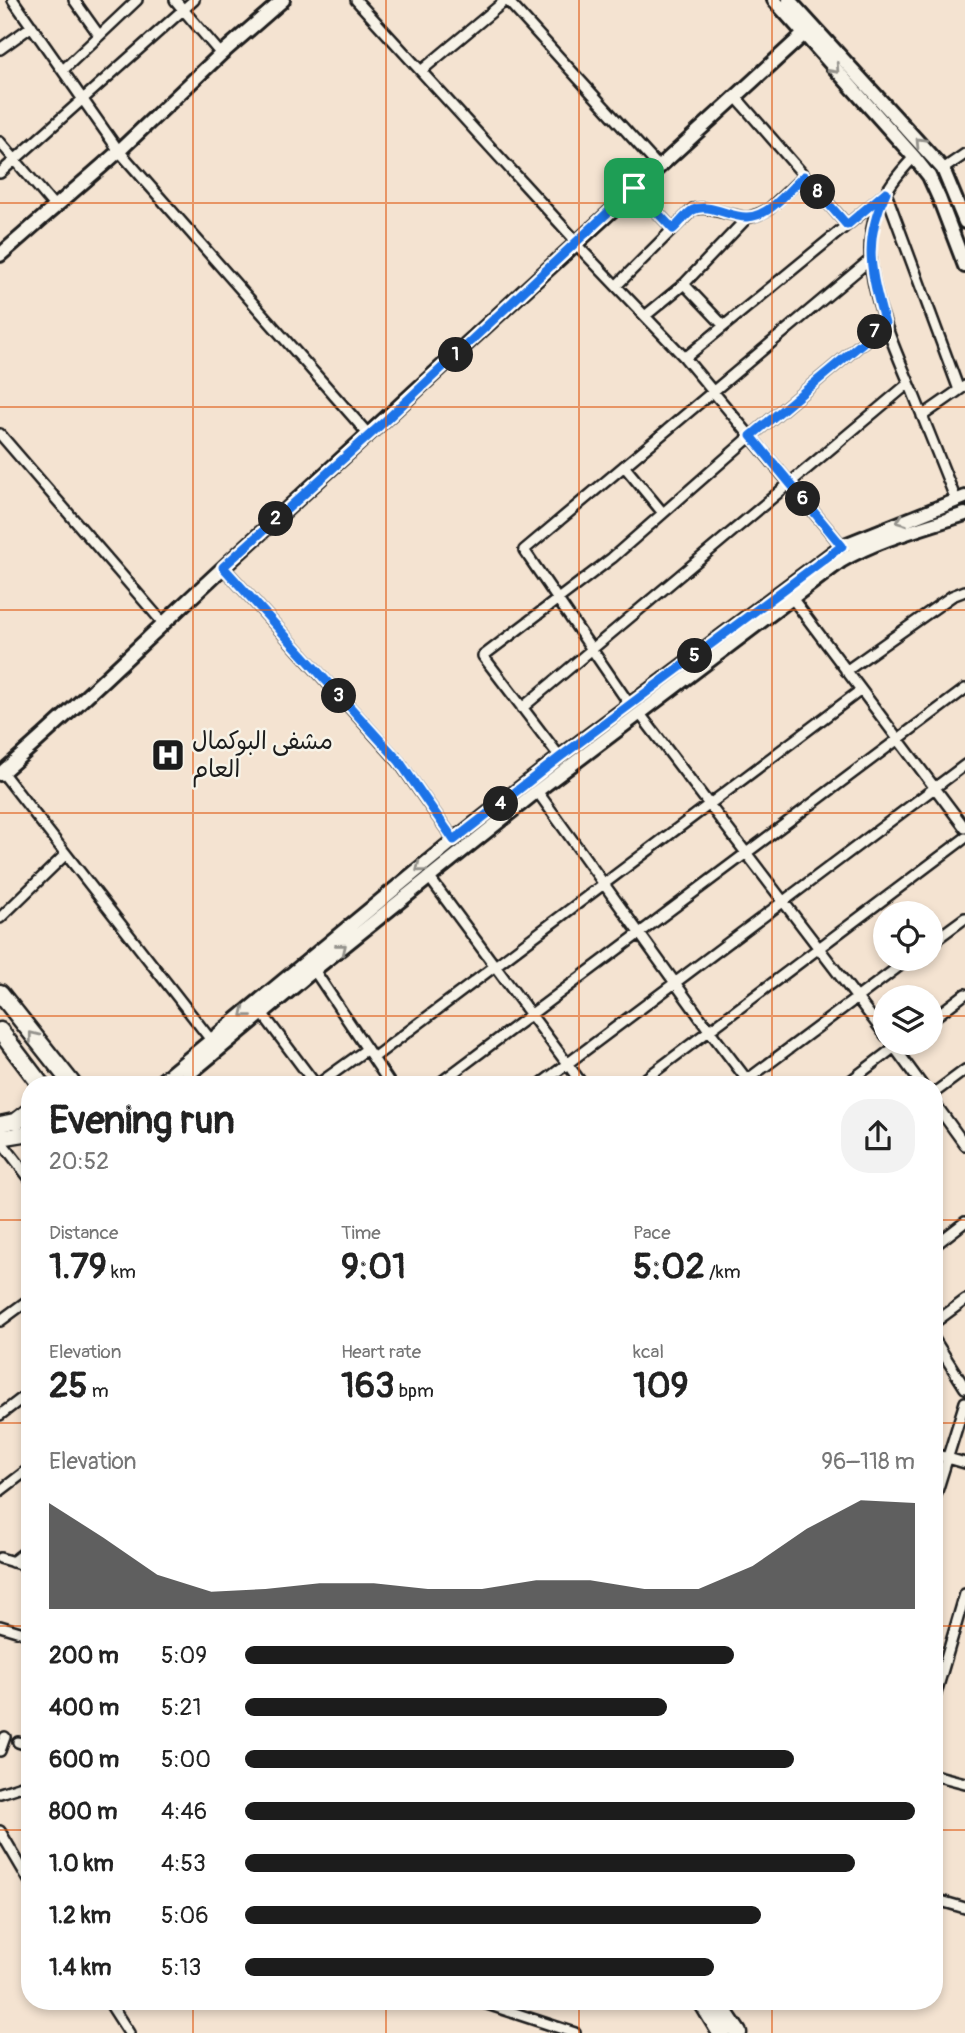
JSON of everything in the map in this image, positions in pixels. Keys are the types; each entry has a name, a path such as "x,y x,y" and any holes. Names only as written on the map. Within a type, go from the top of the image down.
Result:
{"highway":[{"path":"0,993 65,1076"},
{"path":"0,1031 34,1076"},
{"path":"707,2010 721,2033"},
{"path":"722,2010 738,2033"}],"main road":[{"path":"0,1124 21,1118"},
{"path":"0,1139 21,1135"}],"street":[{"path":"13,0 119,151 369,435"},
{"path":"74,0 99,35"},
{"path":"175,0 221,54"},
{"path":"0,173 194,0"},
{"path":"0,255 119,151 221,54 283,0"},
{"path":"356,0 685,358 842,546"},
{"path":"421,71 507,0 658,166"},
{"path":"774,0 929,176 965,265"},
{"path":"789,0 943,169 965,222"},
{"path":"63,70 135,1"},
{"path":"0,48 32,26"},
{"path":"211,1040 1,773 369,435 575,241 804,34"},
{"path":"735,96 847,225"},
{"path":"0,142 55,207"},
{"path":"943,169 965,154"},
{"path":"168,1076 454,840 560,757 842,546 960,499 922,416 885,324 874,286 870,248 875,216 894,179 915,157"},
{"path":"645,316 684,284 747,218 769,209 804,176"},
{"path":"634,188 673,229"},
{"path":"685,358 886,192"},
{"path":"886,192 962,388 922,416"},
{"path":"616,286 694,209 704,208 747,218"},
{"path":"630,705 524,550 872,259"},
{"path":"684,284 724,326"},
{"path":"560,757 482,656 612,558 751,436 885,324"},
{"path":"522,708 909,383"},
{"path":"0,434 164,624"},
{"path":"624,466 663,513"},
{"path":"187,1076 537,791 841,561 860,550 965,514"},
{"path":"223,567 399,761 454,840"},
{"path":"846,671 952,596 965,591"},
{"path":"792,598 965,828"},
{"path":"449,1076 965,689"},
{"path":"373,1058 861,690"},
{"path":"640,714 873,1019"},
{"path":"551,1076 965,765"},
{"path":"537,791 741,1076"},
{"path":"649,1076 965,838"},
{"path":"0,918 66,854"},
{"path":"429,877 577,1076"},
{"path":"943,934 965,918"},
{"path":"314,970 385,1076"},
{"path":"755,1076 893,971"},
{"path":"943,1011 965,994"},
{"path":"262,1013 309,1076"},
{"path":"329,1076 367,1049"},
{"path":"856,1076 882,1055"},
{"path":"902,1055 916,1076"},
{"path":"943,1086 965,1070"},
{"path":"943,1114 965,1145"},
{"path":"0,1139 21,1168"},
{"path":"943,1239 965,1222"},
{"path":"943,1316 965,1300"},
{"path":"0,1321 21,1307"},
{"path":"943,1353 965,1388"},
{"path":"0,1415 21,1399"},
{"path":"943,1471 965,1402"},
{"path":"943,1457 965,1463"},
{"path":"0,1491 21,1475"},
{"path":"12,1562 21,1555"},
{"path":"0,1558 21,1564"},
{"path":"943,1669 965,1594"},
{"path":"0,1626 21,1632"},
{"path":"0,1751 5,1737"},
{"path":"943,1777 965,1783"},
{"path":"0,1793 21,1786"},
{"path":"0,1831 21,1867"},
{"path":"943,1902 965,1908"},
{"path":"114,2010 129,2033"},
{"path":"505,2010 575,2033"}],"place":[{"name":"مشفى البوكمال العام","path":"168,755"}],"route":[{"path":"804,176 847,225 886,192 875,216 870,248 874,286 885,324 751,436 842,546 560,757 454,840 399,761 223,567 384,422 634,188 673,229 694,209 704,208 747,218 759,214 769,209 804,176"}]}
